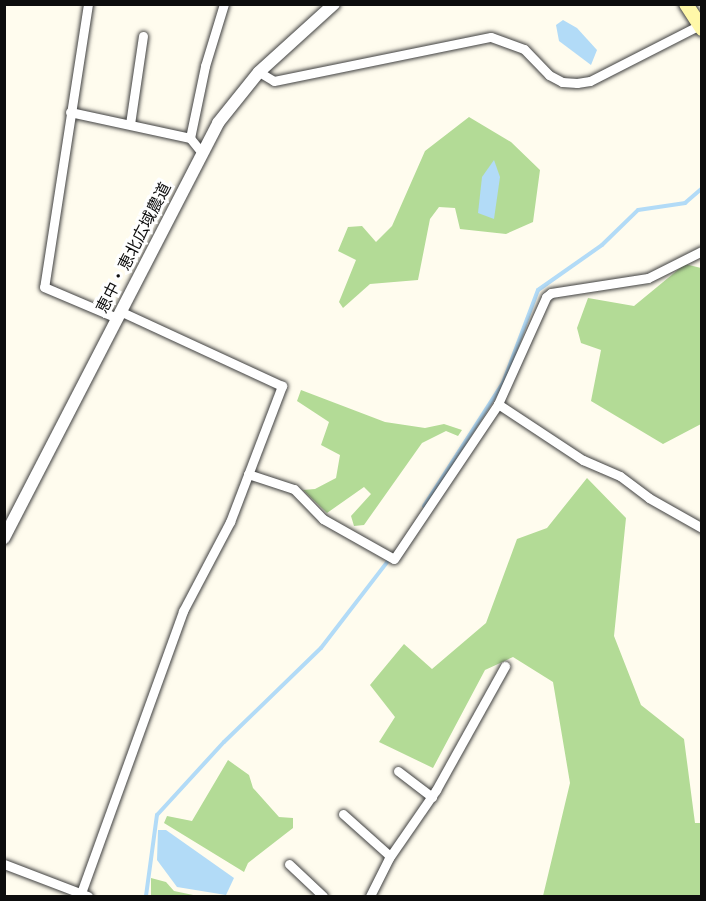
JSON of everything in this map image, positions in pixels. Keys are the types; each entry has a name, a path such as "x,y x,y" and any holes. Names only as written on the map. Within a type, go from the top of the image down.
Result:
{"main road":[{"path":"686,4 701,26"}],"street":[{"path":"4,864 80,894 183,611 230,522 282,386 118,314 44,287 88,4"},
{"path":"190,138 205,66 224,4"},
{"name":"恵中・恵北広域農道","path":"4,538 202,153 232,104 259,72 334,4"},
{"path":"259,72 274,81 491,37 524,49 549,75 562,82 577,83 590,81 701,26"},
{"path":"130,124 143,36"},
{"path":"70,112 190,138 202,153"},
{"path":"248,474 294,489 323,519 394,559 498,404 541,303 551,293 648,278 702,251"},
{"path":"498,404 583,460 620,476 649,498 702,528"},
{"path":"370,897 390,856 432,797 506,666"},
{"path":"398,771 432,797"},
{"path":"343,814 390,856"},
{"path":"289,864 323,896"}],"green space":[{"path":"469,117 511,142 540,170 533,222 506,234 460,229 455,208 439,207 430,219 418,280 370,284 343,308 339,302 356,260 338,251 348,227 362,226 376,242 392,226 425,151"},
{"path":"685,264 701,268 701,424 663,444 591,401 601,350 581,343 577,328 588,298 634,306"},
{"path":"301,390 385,422 425,428 444,424 462,430 458,436 446,431 422,443 364,525 354,526 351,516 371,494 364,487 327,513 303,490 315,489 336,478 340,455 321,445 329,422 297,401"},
{"path":"587,478 626,518 614,636 641,705 684,739 695,823 701,823 701,896 543,896 570,783 553,682 513,657 485,670 433,768 379,742 395,717 370,685 404,644 432,669 486,623 517,539 547,528"},
{"path":"228,760 249,775 253,788 279,817 293,818 293,828 248,863 244,872 164,823 167,816 192,821"},
{"path":"151,878 166,882 174,891 198,896 151,896"}],"water":[{"path":"563,20 577,28 597,50 591,65 559,41 556,25"},
{"path":"494,160 500,177 494,219 478,213 482,177"},
{"path":"158,830 166,830 234,878 226,895 177,887 157,860"}],"waterway":[{"path":"424,506 503,383 538,290 602,245 638,210 685,203 702,188"},
{"path":"146,896 157,815 224,742 321,648 391,557"}]}
